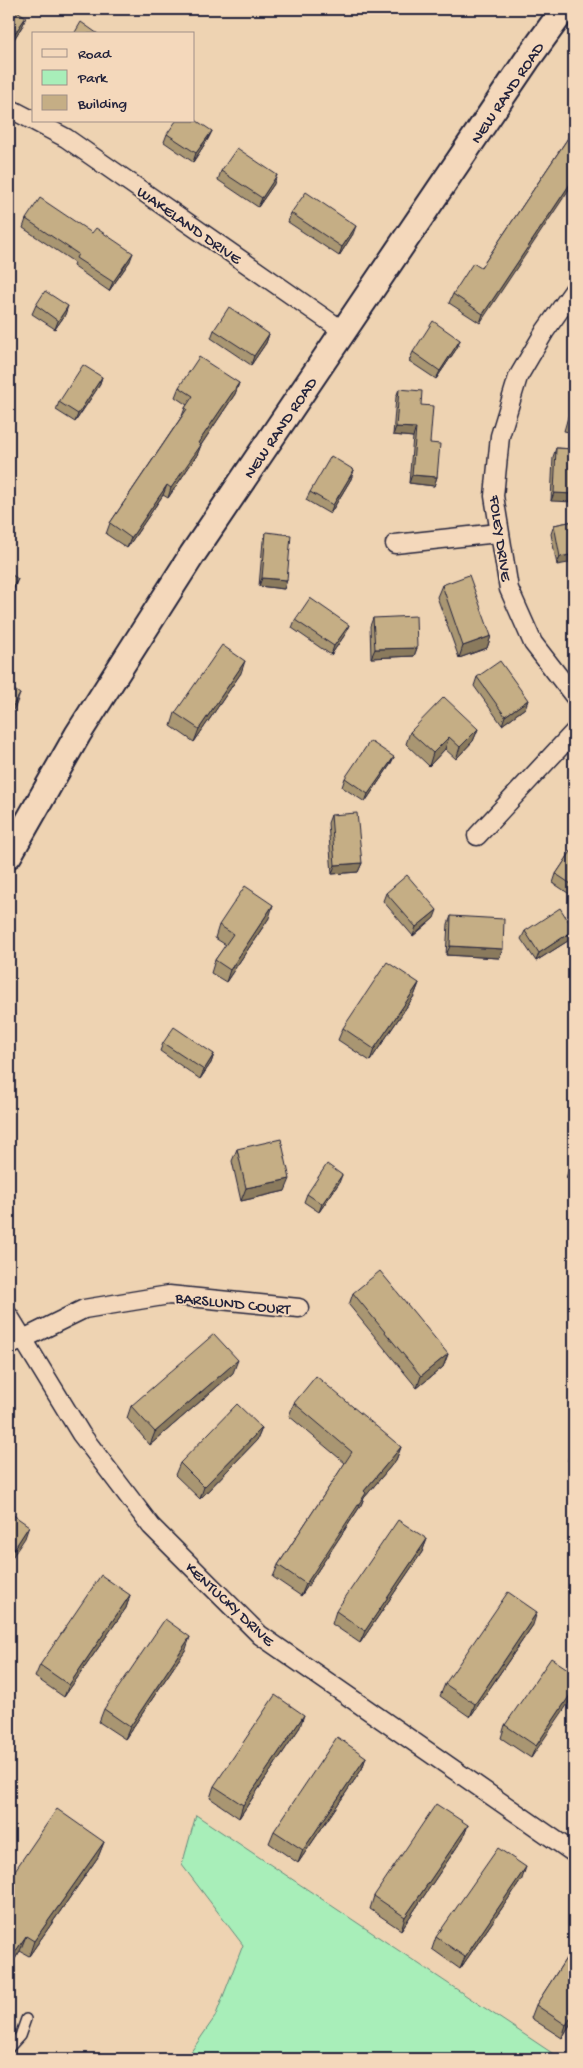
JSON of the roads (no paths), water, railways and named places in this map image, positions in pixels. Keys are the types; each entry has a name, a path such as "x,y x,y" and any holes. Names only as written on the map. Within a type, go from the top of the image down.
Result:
{"street":[{"name":"NEW RAND ROAD","path":"9,856 78,734 192,555 564,9"},
{"name":"WAKELAND DRIVE","path":"9,108 32,120"},
{"name":"WAKELAND DRIVE","path":"36,122 66,138 343,331"},
{"name":"FOLEY DRIVE","path":"574,290 545,332 518,377 500,436 494,496 498,533 509,590 533,644 574,696"},
{"path":"395,544 498,533"},
{"path":"477,836 574,732"},
{"name":"BARSLUND COURT","path":"16,1343 84,1309 169,1295 300,1308"},
{"name":"KENTUCKY DRIVE","path":"9,1316 16,1343 81,1434 151,1526 260,1635 574,1853"}],"lane":[{"path":"9,2048 20,2036 26,2019"}]}
